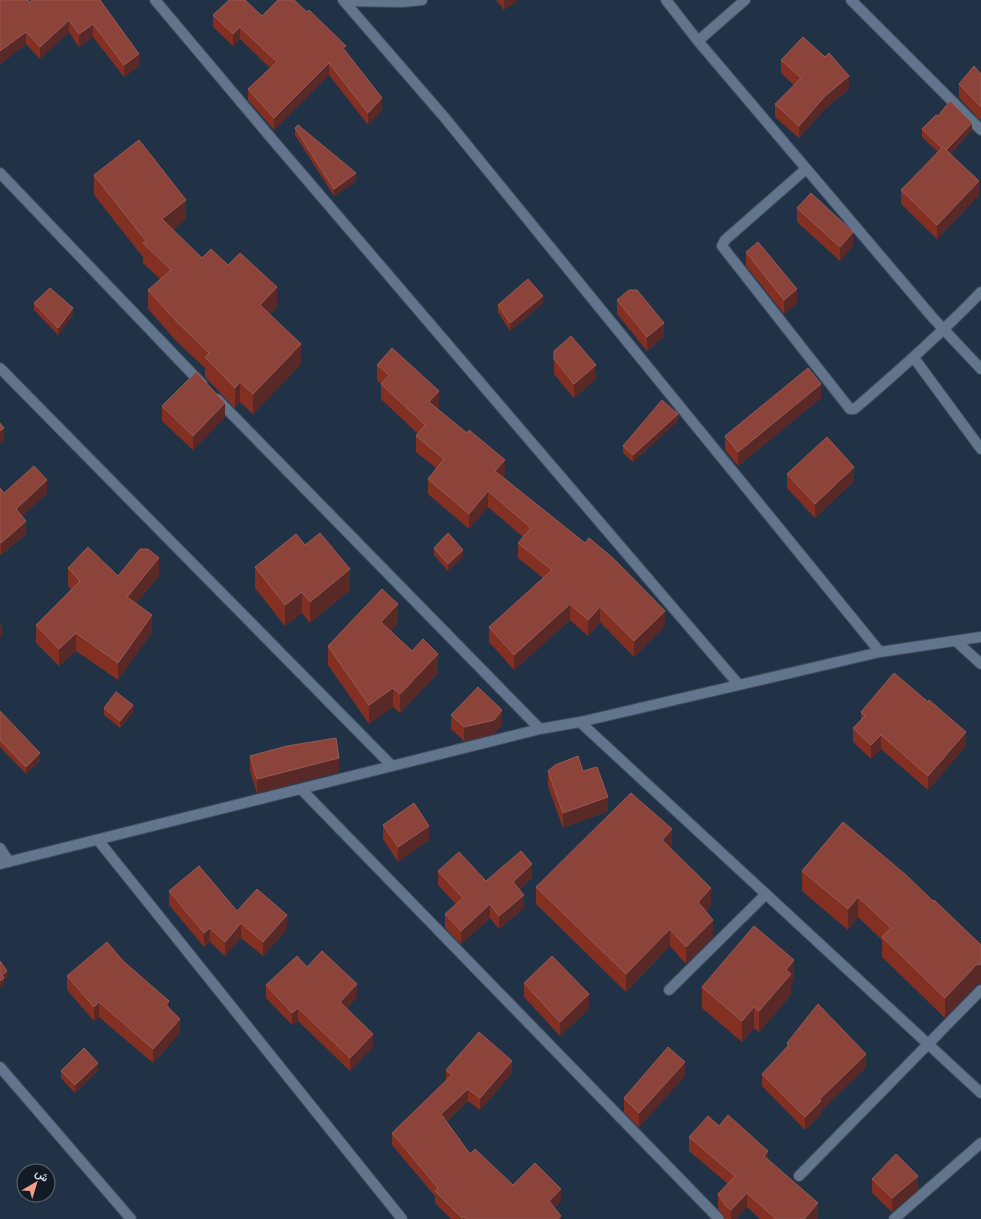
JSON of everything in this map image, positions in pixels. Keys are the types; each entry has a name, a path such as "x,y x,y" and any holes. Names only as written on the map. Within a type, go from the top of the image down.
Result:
{"street":[{"path":"155,0 277,145 739,685"},
{"path":"344,0 446,118 880,652"},
{"path":"344,0 403,2 422,0"},
{"path":"666,0 698,41 806,169 945,330 981,369"},
{"path":"698,41 745,0"},
{"path":"851,0 981,130"},
{"path":"806,169 725,240 722,246 724,251 850,409 854,409 858,406 914,358 945,330 981,292"},
{"path":"0,173 242,426 540,729"},
{"path":"914,358 981,449"},
{"path":"0,368 392,766"},
{"path":"0,848 4,863 540,729 580,722 880,652 981,637"},
{"path":"956,641 981,664"},
{"path":"580,722 981,1093"},
{"path":"301,789 719,1219"},
{"path":"98,840 402,1219"},
{"path":"669,990 766,894"},
{"path":"800,1176 981,990"},
{"path":"0,1068 131,1219"},
{"path":"894,1219 981,1143"}],"building":[{"path":"0,0 28,0 30,2 32,0 100,0 139,54 124,65 93,24 79,34 69,20 40,47 26,32 0,51"},
{"path":"229,0 245,0 262,16 278,0 294,0 307,12 309,10 346,46 343,48 382,98 368,113 329,63 274,118 248,89 277,62 240,27 233,34 213,15"},
{"path":"803,37 825,57 829,53 849,76 824,97 799,126 775,104 801,78 781,60"},
{"path":"974,66 981,74 981,107 959,84"},
{"path":"950,101 972,123 946,150 922,129 936,115 938,116"},
{"path":"298,125 356,173 334,189 295,128"},
{"path":"139,140 186,200 162,219 202,258 211,249 228,265 240,253 277,287 260,305 301,344 253,394 240,382 235,388 205,357 209,353 178,323 148,290 171,270 143,243 146,241 94,175"},
{"path":"943,147 979,181 937,225 901,190"},
{"path":"811,193 853,232 840,247 797,208"},
{"path":"758,242 797,289 784,300 746,252"},
{"path":"528,279 543,296 510,323 498,305"},
{"path":"50,288 73,308 58,328 34,303"},
{"path":"629,290 637,290 664,323 647,337 617,300"},
{"path":"571,336 596,365 574,384 554,359 554,351"},
{"path":"392,348 439,391 429,402 467,433 469,430 505,460 495,471 585,543 589,538 614,559 665,611 634,641 600,607 588,620 570,604 514,655 489,627 552,570 518,543 531,528 488,491 469,514 428,479 444,459 416,436 425,425 381,384 389,375 377,365"},
{"path":"808,368 821,384 738,452 725,436"},
{"path":"196,372 225,403 193,436 162,406"},
{"path":"662,400 678,414 633,455 623,446"},
{"path":"0,423 4,428 0,431"},
{"path":"827,437 854,467 815,504 787,474"},
{"path":"34,466 47,480 16,509 26,521 1,543 0,488 4,493"},
{"path":"320,533 350,569 310,602 302,592 285,605 255,567 296,534 305,545"},
{"path":"448,533 463,550 448,564 434,548"},
{"path":"88,547 118,576 140,549 148,549 159,558 127,597 152,615 118,663 76,633 59,649 36,625 80,581 68,568"},
{"path":"382,589 398,604 381,622 412,651 423,639 438,654 400,694 393,688 369,705 328,646"},
{"path":"894,673 928,702 929,700 966,732 928,776 881,735 871,745 853,728 865,716 861,712"},
{"path":"478,687 502,710 494,720 464,727 451,715"},
{"path":"116,692 133,705 120,721 104,708"},
{"path":"0,711 40,753 26,767 0,740"},
{"path":"336,738 339,758 257,779 250,756 287,746"},
{"path":"578,756 583,771 597,767 608,797 563,813 548,771 555,765"},
{"path":"631,793 672,829 662,840 711,888 698,902 713,920 686,947 670,929 626,974 536,887"},
{"path":"414,803 429,826 398,847 383,825"},
{"path":"843,822 906,875 981,945 981,964 976,965 945,998 882,937 891,928 858,897 848,909 802,871"},
{"path":"521,851 532,864 513,882 524,895 499,916 490,904 461,931 445,914 463,898 438,871 459,852 486,881"},
{"path":"199,866 237,911 257,889 287,915 263,942 241,923 225,942 210,928 204,933 169,891"},
{"path":"754,926 794,960 786,970 791,974 759,1011 754,1007 742,1021 702,987"},
{"path":"107,942 123,961 169,1001 166,1005 180,1019 153,1049 99,1002 94,1007 67,976"},
{"path":"322,951 357,984 340,1002 373,1034 350,1058 298,1008 292,1013 266,985 297,956 307,967"},
{"path":"552,956 589,994 560,1022 524,983"},
{"path":"0,961 7,971 2,975 4,978 0,981"},
{"path":"818,1004 866,1054 819,1100 821,1101 805,1117 762,1074 789,1045 787,1043"},
{"path":"479,1032 512,1061 480,1098 468,1089 441,1114 470,1154 475,1149 513,1185 535,1163 561,1189 549,1201 561,1216 557,1219 466,1219 464,1216 462,1218 435,1191 438,1188 392,1133 452,1075 446,1070"},
{"path":"668,1047 685,1062 639,1113 624,1098"},
{"path":"84,1048 98,1063 75,1085 61,1071"},
{"path":"728,1115 768,1151 764,1156 818,1203 804,1219 776,1219 747,1193 731,1210 725,1205 718,1194 735,1176 689,1137 708,1116 719,1126"},
{"path":"896,1154 918,1176 892,1198 872,1179"}]}
